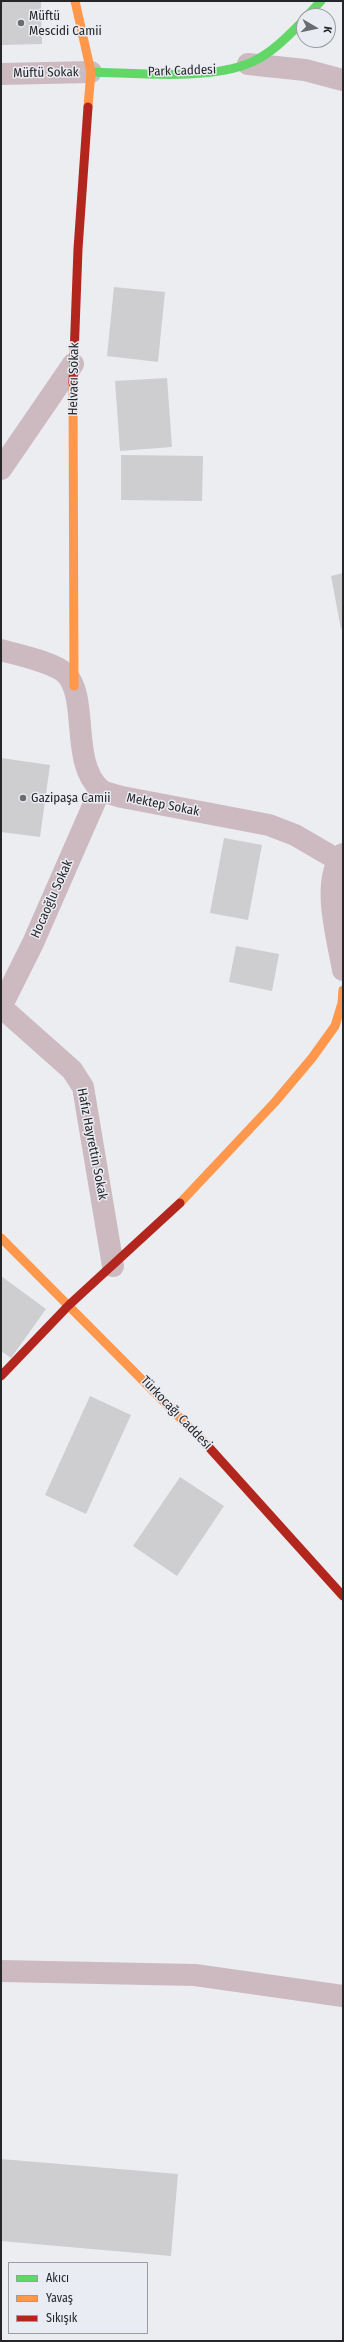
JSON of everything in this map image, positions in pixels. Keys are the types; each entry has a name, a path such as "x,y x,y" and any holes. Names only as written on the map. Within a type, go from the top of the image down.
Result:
{"street":[{"name":"Helvacı Sokak","path":"74,686 73,364 78,249 91,72 75,1"},
{"name":"Park Caddesi","path":"91,72 213,71 248,64 267,51 296,27"},
{"path":"248,64 305,70 343,80"},
{"name":"Müftü Sokak","path":"1,74 91,72"},
{"path":"1,469 73,364"},
{"path":"1,650 57,668 66,674 74,686 84,760 90,777 100,790"},
{"name":"Mektep Sokak","path":"100,790 122,797 269,826 295,835 340,857"},
{"name":"Hocaoğlu Sokak","path":"1,1007 39,929 100,790"},
{"path":"340,857 331,889 332,912 343,970"},
{"path":"1,1376 69,1305 113,1266 188,1195 275,1102 312,1058 335,1026 342,1003 343,990"},
{"name":"Hafız Hayrettin Sokak","path":"1,1007 72,1070 84,1087 113,1266"},
{"name":"Türkocağı Caddesi","path":"1,1238 206,1444 298,1544 343,1596"},
{"path":"1,1971 194,1975 343,1996"}],"building":[{"name":"Müftü Mescidi Camii","path":"1,1 41,1 42,44 1,45"},
{"path":"114,287 165,292 158,362 107,356"},
{"path":"167,378 172,447 120,451 115,381"},
{"path":"121,455 203,456 202,501 121,500"},
{"path":"343,573 343,628 341,629 331,576"},
{"name":"Gazipaşa Camii","path":"1,758 50,765 40,837 1,832"},
{"path":"224,838 262,845 248,920 210,913"},
{"path":"236,946 279,954 272,991 229,982"},
{"path":"1,1276 46,1309 11,1358 1,1351"},
{"path":"90,1396 131,1415 86,1514 45,1495"},
{"path":"180,1477 224,1506 177,1576 133,1546"},
{"path":"1,2159 178,2174 171,2256 1,2241"}],"traffic: fast":[{"path":"314,8 321,1"},
{"path":"91,72 195,74 235,68 252,62 266,54 296,28"}],"traffic: slow":[{"path":"75,1 91,72 88,107"},
{"path":"73,383 74,686"},
{"path":"180,1203 275,1102 312,1058 335,1026 342,1003 343,990"},
{"path":"1,1238 206,1444"}],"traffic: jam":[{"path":"73,383 78,249 88,107"},
{"path":"1,1376 69,1305 180,1203"},
{"path":"206,1444 343,1596"}],"place":[{"name":"Müftü Mescidi Camii","path":"21,23"},
{"name":"Gazipaşa Camii","path":"23,798"}]}
